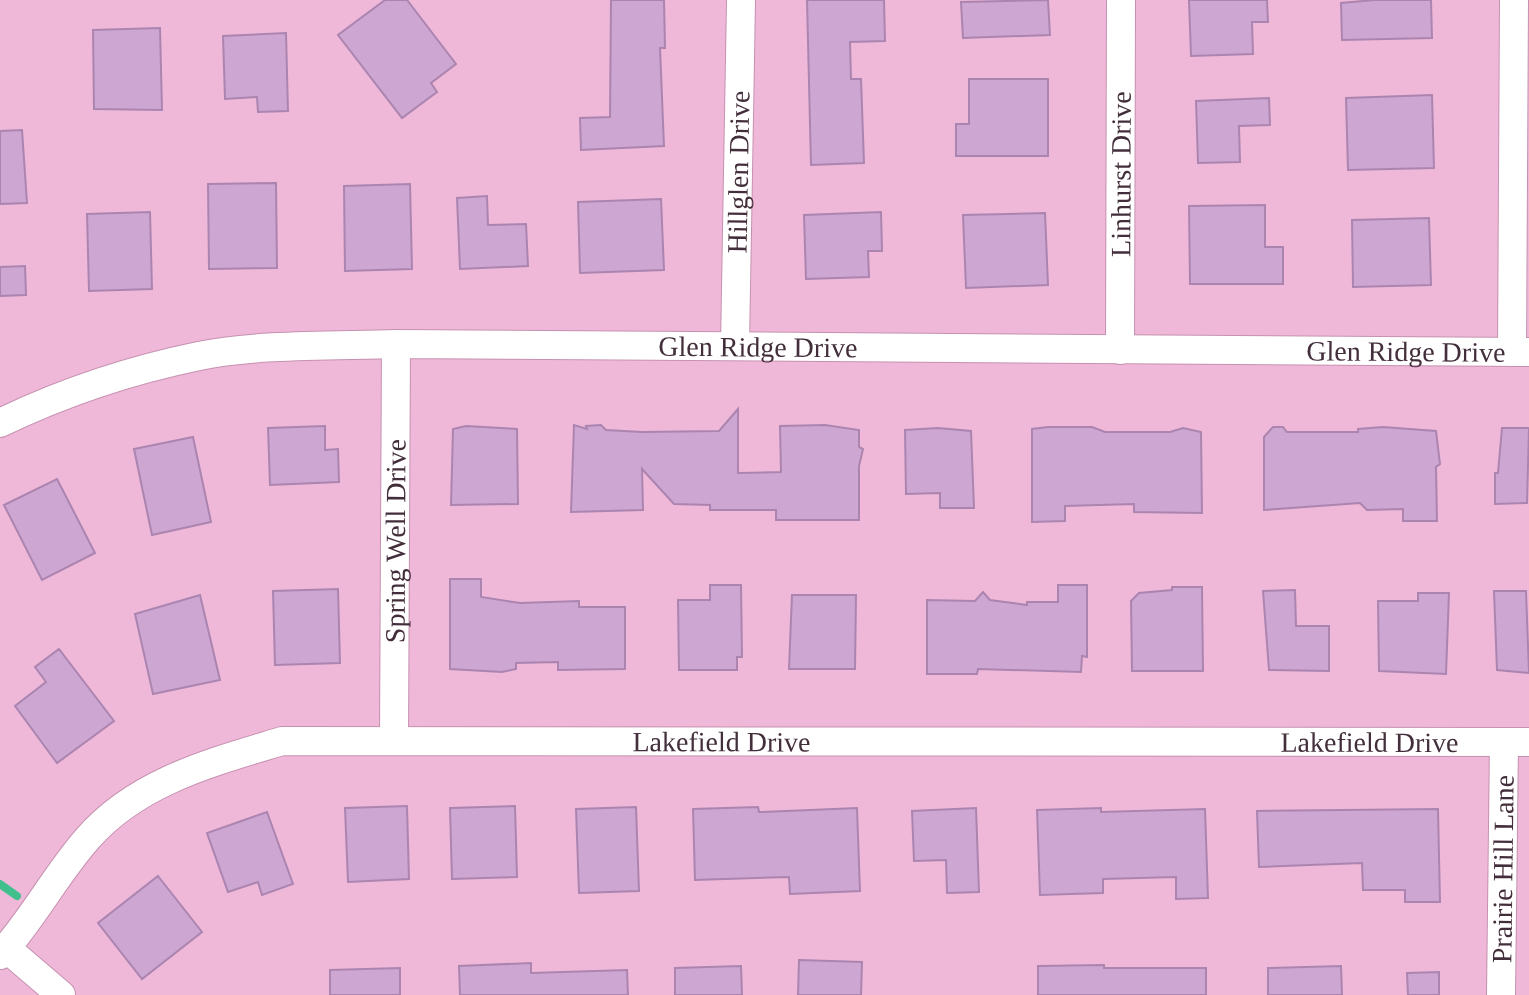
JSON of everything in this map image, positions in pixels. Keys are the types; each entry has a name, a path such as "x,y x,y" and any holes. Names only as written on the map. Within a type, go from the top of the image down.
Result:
{"street":[{"name":"Hillglen Drive","path":"735,346 741,0"},
{"name":"Linhurst Drive","path":"1120,350 1121,0"},
{"path":"1514,0 1520,352"},
{"name":"Glen Ridge Drive","path":"0,423 115,377 201,355 396,344 1520,352"},
{"name":"Spring Well Drive","path":"394,739 396,344"},
{"name":"Lakefield Drive","path":"3,952 89,836 141,794 197,767 282,741 1516,742"},
{"name":"Prairie Hill Lane","path":"1501,995 1516,742"},
{"path":"3,952 61,995"}],"building":[{"path":"385,0 407,0 456,64 431,83 437,92 402,118 338,35"},
{"path":"611,0 664,0 665,48 660,48 664,146 581,150 580,118 610,117"},
{"path":"807,0 884,0 885,41 850,42 851,79 861,79 864,163 811,165"},
{"path":"1048,0 1050,35 963,38 961,2"},
{"path":"1189,0 1267,0 1268,22 1252,22 1253,54 1191,56"},
{"path":"1431,0 1432,38 1342,40 1341,3"},
{"path":"160,28 162,110 94,109 93,30"},
{"path":"286,33 288,111 258,112 257,97 225,99 223,36"},
{"path":"969,79 1048,79 1048,156 956,156 956,124 969,124"},
{"path":"1432,95 1434,168 1348,170 1346,98"},
{"path":"1269,98 1270,125 1239,126 1240,162 1198,163 1196,101"},
{"path":"22,130 27,203 0,204 0,131"},
{"path":"276,183 277,268 209,269 208,184"},
{"path":"410,184 412,269 345,271 344,186"},
{"path":"487,196 488,225 526,224 528,266 460,269 457,198"},
{"path":"661,199 664,270 580,273 578,202"},
{"path":"1265,205 1265,247 1283,247 1283,284 1190,284 1189,206"},
{"path":"150,212 152,289 89,291 87,214"},
{"path":"881,212 882,251 868,251 869,277 806,279 804,215"},
{"path":"1045,213 1048,285 966,288 963,215"},
{"path":"1429,218 1431,285 1353,287 1352,220"},
{"path":"25,266 26,295 0,296 0,267"},
{"path":"738,409 738,473 781,472 780,426 825,425 859,430 859,447 863,449 859,466 859,520 776,520 776,510 710,510 710,505 674,504 642,469 643,510 571,512 574,425 587,429 586,426 601,425 606,430 642,432 719,431"},
{"path":"325,426 325,450 338,449 339,482 270,485 268,428"},
{"path":"466,426 517,429 518,504 451,505 453,429"},
{"path":"1092,427 1105,432 1170,432 1183,428 1201,432 1202,513 1134,512 1134,504 1065,506 1065,521 1032,522 1032,429"},
{"path":"1273,427 1283,427 1287,432 1358,432 1358,429 1383,427 1436,431 1440,464 1436,467 1437,521 1403,521 1403,509 1367,510 1360,503 1264,510 1264,437"},
{"path":"938,428 971,431 974,508 940,508 940,493 906,494 905,430"},
{"path":"1502,428 1529,428 1527,503 1495,504 1495,473 1498,473"},
{"path":"193,437 211,522 152,535 134,449"},
{"path":"57,479 95,553 42,580 4,505"},
{"path":"450,579 481,579 481,597 520,603 579,601 579,607 625,607 625,669 558,670 558,662 516,663 516,669 502,672 450,669"},
{"path":"710,585 741,585 742,657 737,657 737,670 679,670 678,600 710,600"},
{"path":"1058,585 1087,585 1087,657 1082,656 1081,672 978,669 977,674 927,674 927,600 975,601 983,592 990,600 1027,605 1027,602 1058,602"},
{"path":"1172,587 1202,587 1203,671 1132,671 1131,601 1139,593 1172,590"},
{"path":"338,589 340,663 275,665 273,591"},
{"path":"1295,590 1296,626 1329,626 1329,671 1269,670 1263,591"},
{"path":"1494,591 1526,591 1529,673 1497,670"},
{"path":"1418,593 1449,593 1446,674 1379,671 1378,601 1418,601"},
{"path":"200,595 220,680 153,694 135,614"},
{"path":"792,595 856,595 855,669 789,669"},
{"path":"59,649 114,721 57,763 15,706 46,682 35,667"},
{"path":"407,806 409,879 348,882 345,808"},
{"path":"515,806 517,877 452,879 450,808"},
{"path":"636,807 639,891 579,893 576,809"},
{"path":"758,807 759,812 857,808 860,891 790,894 789,877 695,880 693,809"},
{"path":"976,808 979,892 947,893 946,860 914,861 912,811"},
{"path":"1101,808 1101,812 1205,809 1208,898 1176,899 1176,877 1103,879 1103,893 1040,895 1037,810"},
{"path":"1438,809 1440,902 1405,902 1405,890 1363,890 1362,863 1259,867 1257,811"},
{"path":"267,812 293,884 262,895 258,882 228,892 207,833"},
{"path":"158,876 202,932 142,979 98,923"},
{"path":"799,960 862,962 861,995 798,995"},
{"path":"531,963 531,973 627,970 628,995 460,995 459,966"},
{"path":"1104,965 1104,968 1206,968 1206,995 1038,995 1038,966"},
{"path":"741,966 742,995 675,995 675,968"},
{"path":"1341,966 1342,995 1268,995 1268,968"},
{"path":"400,968 400,995 330,995 330,970"},
{"path":"1439,972 1439,995 1408,995 1407,973"}],"waterway":[{"path":"0,884 17,896"}]}
